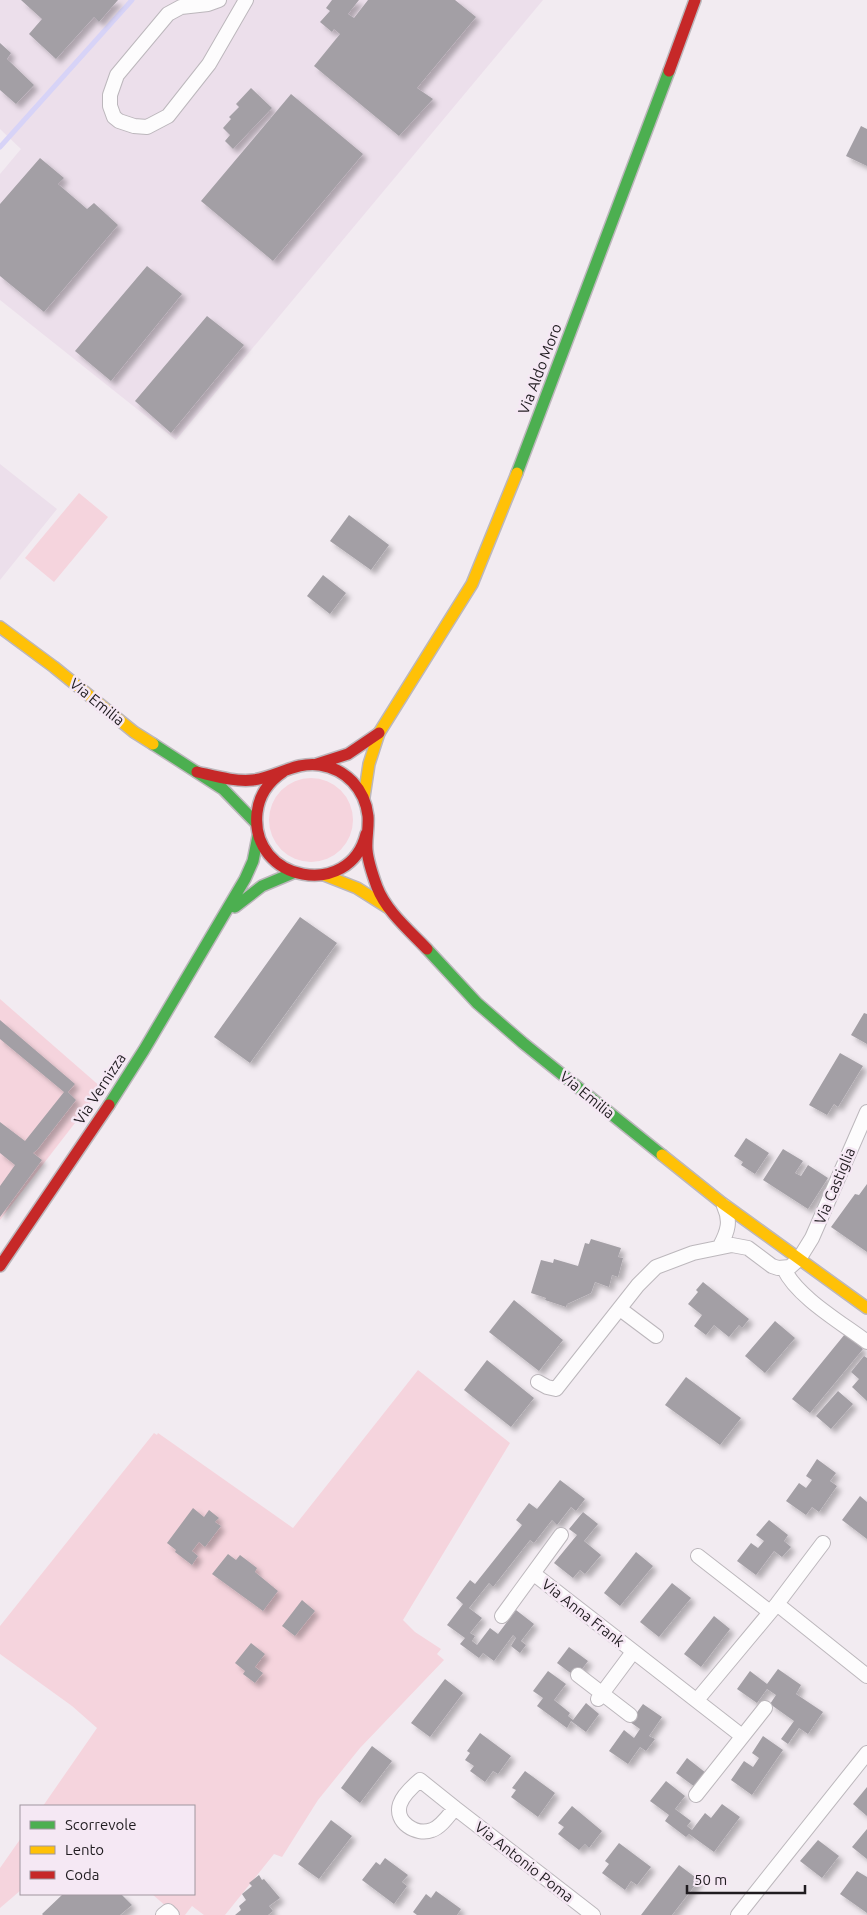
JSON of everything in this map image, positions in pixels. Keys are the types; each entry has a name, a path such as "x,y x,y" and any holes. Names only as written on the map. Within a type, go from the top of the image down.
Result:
{"main road":[{"name":"Via Aldo Moro","path":"364,798 364,782 370,757 379,733 472,584 487,549 592,279 695,0"},
{"name":"Via Emilia","path":"0,627 134,732 197,772 235,800 256,823"},
{"name":"Via Aldo Moro","path":"317,764 348,754 379,733"},
{"name":"Via Emilia","path":"197,772 236,780 267,777 302,764 317,764 332,767 345,774 356,784 364,798 368,816 367,850 378,889 392,911 483,1008 530,1049 722,1202 799,1259 864,1302"},
{"name":"Via Emilia","path":"289,769 277,776 268,785 261,797 257,810 258,836 266,852 278,864 293,873 308,876 324,875 338,870 351,861 361,849 366,834"},
{"name":"Via Vernizza","path":"0,1266 139,1058 240,888 253,861 258,836"},
{"name":"Via Vernizza","path":"218,924 256,888 268,881 293,873"},
{"name":"Via Emilia","path":"324,875 340,879 358,887 392,911"}],"street":[{"path":"219,0 208,4 181,7 168,14 117,75 110,95 110,106 114,117 119,121 134,126 147,127 168,116 209,64 246,0"},
{"name":"Via Castiglia","path":"799,1259 816,1232 867,1112"},
{"path":"720,1246 726,1235 729,1222 722,1202"},
{"path":"538,1382 556,1389 647,1274 656,1267 693,1253 720,1246 740,1245 748,1248 772,1266 784,1269 790,1267 799,1259"},
{"path":"784,1269 800,1291 867,1342"},
{"path":"620,1309 656,1336"},
{"name":"Via Anna Frank","path":"502,1616 561,1535"},
{"path":"697,1700 774,1608 823,1543"},
{"path":"698,1556 774,1608 867,1676"},
{"name":"Via Anna Frank","path":"534,1574 742,1736"},
{"name":"Via Anna Frank","path":"600,1696 633,1652"},
{"path":"578,1675 600,1696 630,1715"},
{"path":"696,1795 765,1708"},
{"path":"738,1915 867,1753"},
{"name":"Via Antonio Poma","path":"455,1808 593,1915"}],"shaded area":[{"path":"0,0 543,0 176,440 0,300 0,174 21,149 0,129"},
{"path":"0,464 57,509 0,580"},
{"path":"79,493 108,517 54,582 25,558"},
{"path":"311,778 334,785 346,797 353,820 346,843 334,855 311,862 288,855 276,843 269,820 276,797 288,785"},
{"path":"0,999 102,1088 0,1220"},
{"path":"418,1370 510,1443 403,1620 415,1632 441,1649 437,1654 444,1660 360,1748 318,1800 282,1857 274,1854 225,1915 204,1915 192,1906 185,1915 176,1915 153,1895 195,1895 195,1805 44,1805 97,1728 72,1706 0,1654 0,1626 154,1433 157,1435 158,1433 293,1528"},
{"path":"20,1839 20,1891 0,1908 0,1868"}],"building":[{"path":"21,0 118,0 99,22 94,17 56,59 29,34 42,19"},
{"path":"332,0 359,0 348,14 354,18 368,0 455,0 476,17 417,88 433,99 399,136 314,66 340,34 334,29 332,32 320,22 330,11 326,8"},
{"path":"0,43 11,53 7,59 34,85 16,104 0,90"},
{"path":"251,88 272,108 233,149 225,141 230,135 223,128 231,119 229,117 239,107 236,104"},
{"path":"291,94 363,154 273,261 201,201"},
{"path":"861,126 867,129 867,166 846,156"},
{"path":"40,158 64,178 58,184 87,209 94,203 118,225 44,312 0,276 0,204"},
{"path":"147,266 182,294 111,381 75,351"},
{"path":"207,316 244,345 171,433 135,401"},
{"path":"349,515 389,545 371,570 330,541"},
{"path":"323,575 346,593 330,614 307,596"},
{"path":"300,917 337,943 250,1063 214,1037"},
{"path":"864,1013 867,1014 867,1044 851,1035"},
{"path":"0,1020 75,1084 68,1092 76,1100 33,1153 42,1160 0,1217 0,1186 15,1165 0,1153 0,1122 25,1141 64,1092 0,1039"},
{"path":"840,1053 863,1066 838,1107 834,1104 827,1115 809,1105"},
{"path":"746,1138 769,1153 755,1174 741,1165 743,1162 734,1156"},
{"path":"783,1149 803,1161 795,1173 801,1176 808,1165 828,1178 808,1209 763,1180"},
{"path":"867,1184 867,1252 831,1227 855,1194 859,1195"},
{"path":"591,1239 621,1248 618,1257 623,1258 618,1277 612,1275 609,1287 595,1282 591,1293 567,1304 566,1307 531,1293 541,1260 553,1263 554,1259 578,1266 585,1243 589,1244"},
{"path":"703,1282 749,1319 742,1328 739,1325 729,1337 714,1325 706,1335 694,1326 702,1315 688,1304 698,1292 696,1290"},
{"path":"514,1300 563,1340 539,1371 489,1332"},
{"path":"775,1321 795,1338 765,1373 745,1356"},
{"path":"845,1334 863,1349 810,1413 792,1399"},
{"path":"864,1356 867,1358 867,1401 852,1387 859,1379 851,1372"},
{"path":"487,1360 534,1398 511,1427 464,1390"},
{"path":"686,1377 741,1418 720,1445 665,1405"},
{"path":"838,1391 853,1404 831,1429 816,1416"},
{"path":"817,1459 836,1473 830,1481 837,1486 819,1512 812,1507 806,1515 786,1501 799,1483 806,1488 812,1480 806,1476"},
{"path":"560,1480 585,1499 576,1511 571,1507 557,1525 552,1520 534,1543 530,1540 493,1587 489,1583 469,1608 482,1618 470,1633 475,1636 472,1641 477,1645 490,1628 498,1634 516,1610 534,1624 521,1641 526,1645 520,1653 511,1646 516,1638 513,1635 494,1661 483,1653 479,1658 460,1644 465,1638 447,1625 463,1604 456,1598 470,1580 475,1584 522,1525 516,1520 529,1503 537,1509"},
{"path":"860,1496 867,1502 867,1539 842,1520"},
{"path":"193,1508 204,1517 209,1510 219,1518 215,1522 221,1526 205,1547 199,1542 192,1551 198,1556 192,1565 167,1543"},
{"path":"583,1512 598,1524 584,1541 601,1555 585,1574 580,1570 573,1578 554,1563 577,1535 569,1529"},
{"path":"769,1520 788,1535 784,1541 791,1547 782,1557 774,1551 756,1575 737,1561 751,1543 758,1548 764,1541 756,1535"},
{"path":"636,1552 653,1566 620,1606 604,1593"},
{"path":"228,1554 236,1560 240,1555 257,1568 255,1572 278,1591 263,1611 212,1574"},
{"path":"672,1583 691,1598 659,1637 640,1622"},
{"path":"302,1600 315,1611 295,1636 282,1626"},
{"path":"714,1616 730,1629 701,1667 684,1654"},
{"path":"251,1643 265,1654 255,1667 263,1673 255,1683 243,1674 245,1671 235,1663"},
{"path":"569,1647 588,1661 576,1677 557,1663"},
{"path":"778,1669 801,1685 796,1694 823,1712 808,1734 799,1728 788,1744 781,1739 794,1721 770,1704 776,1695 767,1689 757,1703 737,1689 750,1671 767,1684"},
{"path":"548,1671 566,1684 554,1700 570,1713 568,1716 573,1720 586,1703 599,1714 586,1732 571,1721 567,1728 537,1706 543,1698 533,1691"},
{"path":"445,1679 463,1693 430,1737 411,1723"},
{"path":"643,1704 662,1717 649,1736 655,1739 646,1751 640,1747 628,1764 609,1751 624,1730 634,1738 640,1729 630,1722"},
{"path":"480,1733 511,1756 498,1774 493,1771 485,1782 470,1771 474,1766 465,1760 470,1753 467,1751"},
{"path":"763,1736 783,1750 752,1795 731,1780 744,1761 753,1767 759,1758 752,1753"},
{"path":"372,1746 392,1761 360,1803 341,1788"},
{"path":"687,1758 706,1773 695,1787 676,1773"},
{"path":"525,1771 555,1793 538,1817 511,1797 516,1790 512,1788"},
{"path":"666,1781 685,1796 675,1809 691,1821 687,1826 692,1830 705,1813 711,1818 722,1804 740,1817 714,1852 689,1834 686,1837 665,1821 669,1815 650,1801"},
{"path":"867,1787 867,1816 853,1804"},
{"path":"572,1806 602,1831 589,1848 585,1844 579,1850 558,1834 564,1827 558,1823"},
{"path":"331,1820 352,1836 319,1879 298,1864"},
{"path":"867,1829 867,1859 852,1847"},
{"path":"818,1840 839,1856 822,1878 800,1861"},
{"path":"619,1843 651,1867 637,1885 631,1881 625,1890 602,1873 609,1864 605,1861"},
{"path":"385,1858 408,1875 402,1882 407,1886 394,1904 362,1880 376,1862 380,1865"},
{"path":"679,1865 699,1880 672,1915 641,1915"},
{"path":"857,1871 867,1877 867,1913 840,1894"},
{"path":"259,1875 280,1898 269,1906 273,1911 268,1915 235,1915 241,1910 239,1906 246,1900 242,1894 252,1886 249,1883"},
{"path":"436,1891 461,1909 457,1915 417,1915 413,1912 426,1894 431,1898"},
{"path":"62,1895 122,1895 132,1905 120,1915 42,1914"}],"waterway":[{"path":"0,147 132,0"}],"traffic: fast":[{"path":"517,473 669,71"},
{"path":"153,744 223,789 256,823"},
{"path":"109,1105 144,1050 245,879 253,861 258,836"},
{"path":"235,907 262,886 293,873"},
{"path":"427,949 477,1003 523,1043 662,1155"}],"traffic: slow":[{"path":"364,797 369,764 379,733 472,584 517,473"},
{"path":"0,627 54,667 134,732 153,744"},
{"path":"324,875 357,888 387,907"},
{"path":"662,1155 722,1203 867,1308"}],"traffic: jam":[{"path":"669,71 695,0"},
{"path":"317,764 348,754 379,733"},
{"path":"197,772 218,777 253,780 311,764 329,767 346,776 358,789 366,806 368,816 368,855 372,874 381,896 399,920 427,949"},
{"path":"283,772 265,789 257,813 259,836 269,855 284,867 303,874 323,875 341,868 356,855 366,834"},
{"path":"0,1266 109,1105"}]}
